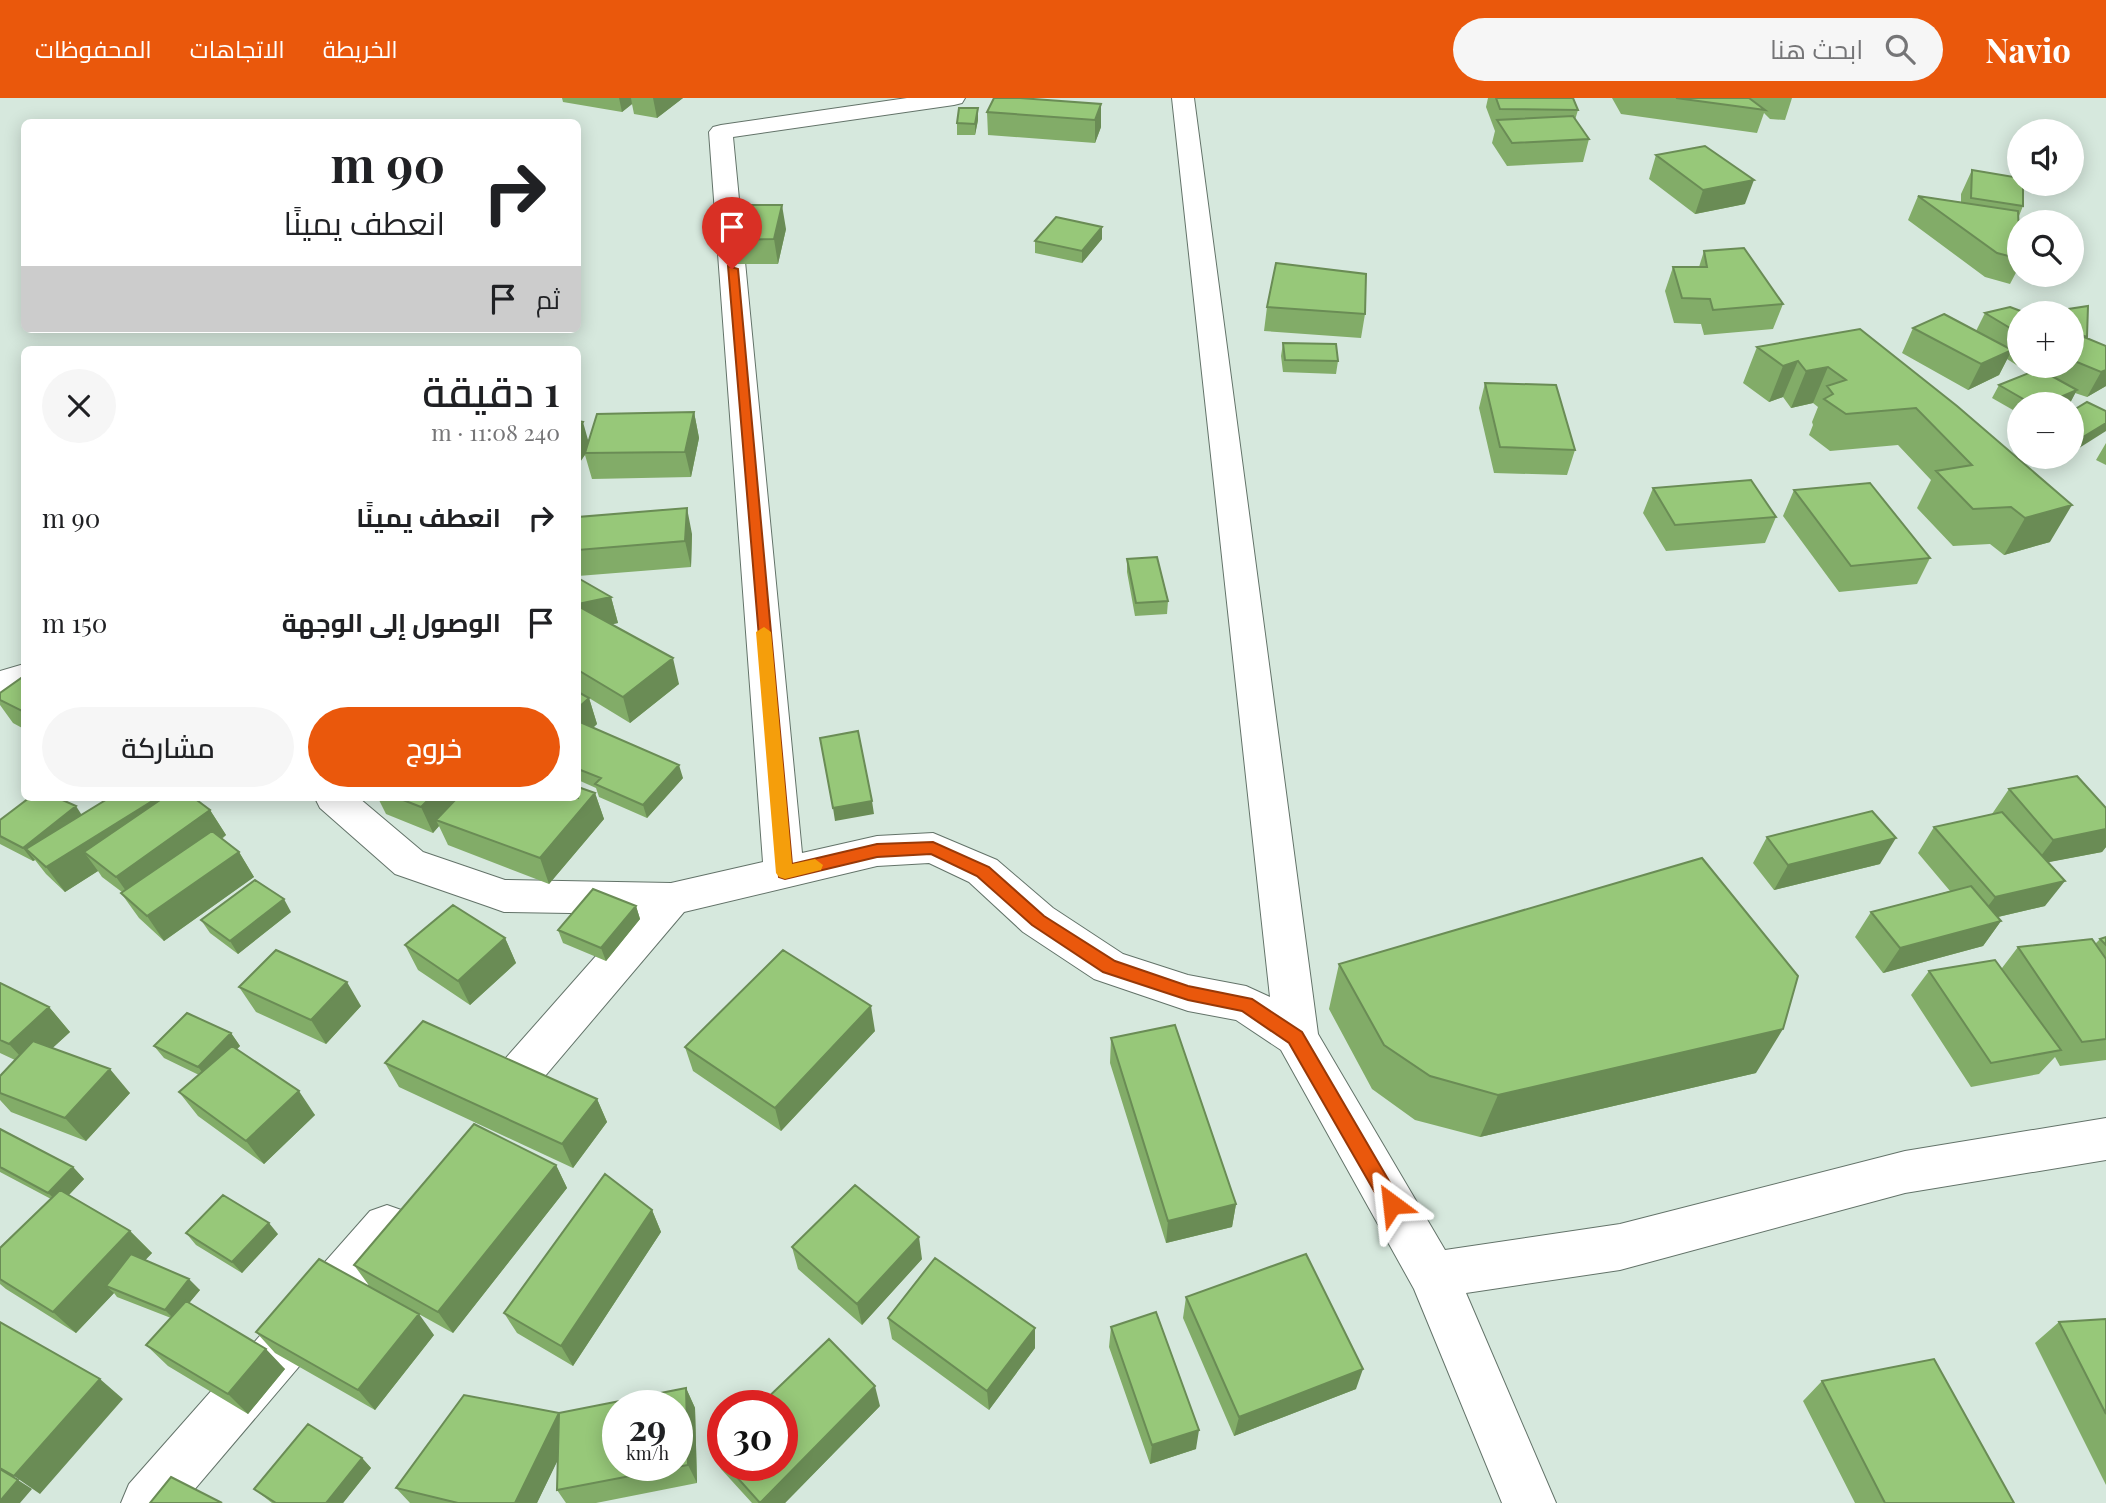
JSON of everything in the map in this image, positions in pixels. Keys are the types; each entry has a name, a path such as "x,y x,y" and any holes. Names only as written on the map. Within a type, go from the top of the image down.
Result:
{"street":[{"path":"785,873 720,132 954,98"},
{"path":"1183,98 1296,1037 1433,1275 1529,1503"},
{"path":"0,683 21,677"},
{"path":"337,801 409,863 504,896 671,899 877,851 933,848 983,871 1038,920 1109,967 1188,993 1246,1004 1296,1037"},
{"path":"464,1139 671,899"},
{"path":"1433,1275 1620,1247 1905,1172 2106,1139"},
{"path":"148,1503 419,1191"}],"building":[{"path":"994,98 1101,104 1095,120 987,112"},
{"path":"1496,98 1573,98 1578,110 1500,109"},
{"path":"1676,98 1749,98 1765,110"},
{"path":"959,108 978,108 975,124 957,123"},
{"path":"1573,116 1589,139 1512,143 1497,120"},
{"path":"1705,146 1754,180 1703,190 1656,155"},
{"path":"1972,170 2007,176 2007,196 2023,196 2023,206 1971,198"},
{"path":"1918,196 2011,210 2007,210 2007,256 1997,253"},
{"path":"741,205 782,205 774,239 732,240"},
{"path":"1056,217 1102,227 1082,251 1035,241"},
{"path":"1744,248 1783,304 1713,310 1710,299 1682,298 1673,267 1707,267 1704,251"},
{"path":"1276,263 1366,274 1365,314 1267,307"},
{"path":"2088,306 2087,337 2084,336 2084,307"},
{"path":"2007,308 2007,326 1985,313"},
{"path":"1944,314 2007,347 2007,352 1981,364 1913,328"},
{"path":"1860,329 2007,449 2007,469 2030,469 2072,505 2025,518 2011,507 1973,509 1936,471 1972,465 1916,408 1846,414 1824,399 1833,394 1827,386 1846,380 1828,367 1806,371 1798,361 1783,366 1757,347"},
{"path":"2084,337 2106,346 2106,370 2101,372 2084,365"},
{"path":"1283,343 1336,344 1338,361 1285,360"},
{"path":"2016,378 2055,378 2077,390 2011,392 1999,385"},
{"path":"1485,383 1556,385 1575,450 1500,447"},
{"path":"2087,402 2106,411 2106,423 2084,436 2084,404"},
{"path":"694,412 685,452 585,453 597,414"},
{"path":"1751,480 1776,517 1675,525 1653,488"},
{"path":"1870,483 1930,558 1851,566 1794,490"},
{"path":"687,508 685,541 581,550 581,517"},
{"path":"1157,557 1168,601 1136,603 1127,559"},
{"path":"581,580 611,597 581,603"},
{"path":"581,608 673,658 623,697 581,672"},
{"path":"21,678 21,710 0,700 0,693"},
{"path":"581,694 589,698 581,705"},
{"path":"581,722 679,765 643,805 595,784 601,778 581,770"},
{"path":"858,731 872,801 833,808 820,738"},
{"path":"2077,776 2106,808 2106,829 2053,840 2009,789"},
{"path":"581,788 595,793 540,858 436,820 454,801 581,801"},
{"path":"25,801 65,801 76,806 23,848 0,836 0,820"},
{"path":"104,801 152,801 46,867 26,849"},
{"path":"159,801 198,801 210,810 116,877 84,852"},
{"path":"406,801 427,801 421,807"},
{"path":"1872,811 1896,838 1788,865 1767,837"},
{"path":"2002,812 2065,881 1995,897 1934,827"},
{"path":"212,831 239,852 147,916 121,893"},
{"path":"1702,858 1798,976 1783,1029 1498,1095 1430,1076 1384,1045 1339,964"},
{"path":"255,880 284,899 230,941 201,920"},
{"path":"1971,886 2001,921 1900,948 1871,912"},
{"path":"593,889 636,906 601,948 558,930"},
{"path":"453,905 505,938 458,981 405,945"},
{"path":"2092,939 2106,959 2106,1039 2082,1042 2018,947"},
{"path":"276,950 347,982 311,1020 239,987"},
{"path":"783,950 871,1006 775,1108 685,1047"},
{"path":"1995,960 2061,1050 1991,1063 1929,971"},
{"path":"0,983 49,1007 9,1044 0,1040"},
{"path":"187,1013 231,1033 198,1067 154,1046"},
{"path":"423,1021 597,1099 562,1144 385,1063"},
{"path":"1175,1025 1236,1204 1168,1221 1111,1038"},
{"path":"33,1041 110,1069 65,1118 0,1093 0,1076"},
{"path":"232,1046 299,1091 246,1141 179,1092"},
{"path":"474,1124 556,1165 438,1312 354,1265"},
{"path":"0,1129 73,1167 48,1193 0,1167"},
{"path":"605,1174 652,1210 561,1346 504,1313"},
{"path":"855,1185 919,1237 857,1304 792,1247"},
{"path":"60,1190 130,1231 53,1312 0,1279 0,1248"},
{"path":"223,1195 269,1223 232,1262 186,1233"},
{"path":"131,1254 189,1279 165,1310 106,1286"},
{"path":"1306,1254 1363,1369 1239,1417 1186,1297"},
{"path":"935,1258 1035,1328 987,1391 888,1318"},
{"path":"319,1259 419,1314 358,1390 256,1332"},
{"path":"186,1301 266,1349 228,1394 146,1345"},
{"path":"1156,1312 1199,1430 1152,1445 1111,1327"},
{"path":"2106,1319 2106,1414 2059,1322"},
{"path":"0,1322 100,1379 14,1476 0,1468"},
{"path":"829,1339 875,1386 798,1464 798,1390 776,1390"},
{"path":"1934,1359 2014,1503 1885,1503 1822,1381"},
{"path":"464,1395 559,1413 515,1503 458,1503 396,1488"},
{"path":"602,1405 602,1481 604,1481 557,1490 559,1413"},
{"path":"308,1424 362,1458 326,1503 276,1503 254,1489"},
{"path":"0,1469 18,1480 0,1501"},
{"path":"171,1477 222,1503 150,1503"},
{"path":"740,1481 782,1481 760,1503"}],"slow traffic":[{"path":"764,632 785,873 815,865"}],"route":[{"path":"732,269 785,873 877,851 933,848 983,871 1038,920 1109,967 1188,993 1246,1004 1296,1037 1392,1204"}]}
